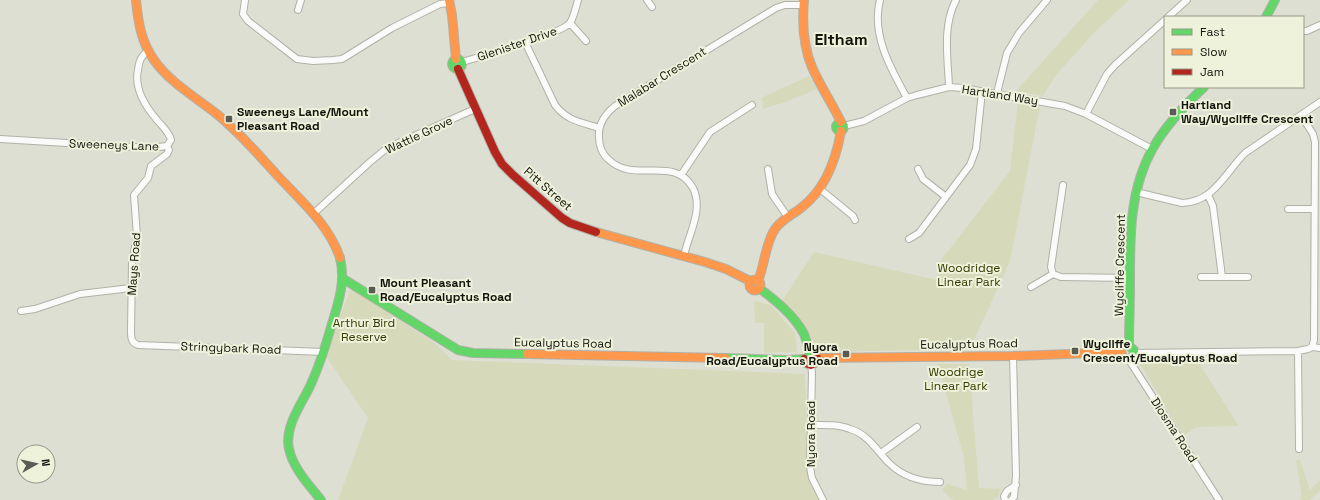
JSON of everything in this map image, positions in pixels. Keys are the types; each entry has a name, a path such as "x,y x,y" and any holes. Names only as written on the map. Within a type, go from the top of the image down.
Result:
{"street":[{"path":"136,0 140,29 148,51 160,68 168,77 228,123 313,214 332,240 341,264 341,294 324,352 317,371 289,429 287,438 288,450 293,462 321,500"},
{"path":"245,0 243,14 248,21 297,59 313,61 342,59 392,28 449,1"},
{"path":"298,10 301,0"},
{"name":"Glenister Drive","path":"458,63 561,29 570,23 578,0"},
{"path":"647,0 652,7"},
{"path":"880,0 878,7 879,32 883,50 907,98"},
{"path":"949,88 947,34 951,10 956,0"},
{"path":"997,93 1007,52 1019,32 1047,0"},
{"path":"1169,16 1187,0"},
{"path":"1267,16 1275,0"},
{"name":"Pitt Street","path":"449,1 451,10 453,47 458,63 475,108 502,164 570,224 583,229 684,256 726,269 756,283 777,301 802,330 806,338 809,352"},
{"path":"756,283 762,272 771,236 780,222 806,204 820,189 833,166 839,146 840,127 832,104 812,67 808,53 804,33 804,2"},
{"name":"Malabar Crescent","path":"599,128 608,112 615,106 776,8 804,2"},
{"path":"1086,114 1107,74 1164,21"},
{"path":"570,23 586,41"},
{"path":"1304,31 1308,31 1320,25"},
{"path":"525,42 559,110 571,119 599,128 598,138 601,148 606,157 612,163 620,168 632,171 667,171 681,175 692,188 697,202 697,210 684,256"},
{"name":"Sweeneys Lane","path":"0,139 150,148 167,146 170,140 169,134 152,114 138,88 137,72 139,64 142,56 148,51"},
{"name":"Hartland Way","path":"840,127 864,122 907,98 928,91 949,88 997,93 1065,106 1086,114 1152,149"},
{"name":"Wycliffe Crescent","path":"1131,349 1131,224 1136,192 1152,149 1174,117 1203,88"},
{"path":"909,239 919,234 970,165 973,158 982,91"},
{"path":"1136,192 1182,204 1195,202 1208,195 1219,186 1245,153 1320,102"},
{"path":"681,175 710,132 752,105"},
{"name":"Wattle Grove","path":"313,214 387,148 475,108"},
{"path":"1301,115 1313,134 1315,142 1314,209 1317,229 1314,340 1312,347"},
{"name":"Mays Road","path":"138,345 134,343 131,338 132,254 137,236 134,195 148,178 151,166 167,154 169,150 167,146"},
{"path":"768,169 772,194 787,216"},
{"path":"918,169 922,179 946,197"},
{"path":"1052,274 1051,266 1063,185"},
{"path":"820,189 853,216 855,220"},
{"path":"1208,195 1213,206 1222,277"},
{"path":"1288,209 1314,209"},
{"path":"1052,274 1060,278 1130,278"},
{"path":"1031,287 1052,274"},
{"path":"1201,277 1248,277"},
{"name":"Eucalyptus Road","path":"342,278 346,278 444,342 458,350 473,353 787,360 804,359"},
{"path":"21,311 35,309 80,294 131,288"},
{"name":"Stringybark Road","path":"138,345 324,352"},
{"path":"1131,349 1133,356 1129,360 1123,358 1121,352 1124,347 1131,349 1298,351 1312,347 1320,348"},
{"path":"1298,351 1299,449"},
{"path":"809,352 814,353 817,358 811,365 806,363 804,359 805,354 809,352"},
{"name":"Eucalyptus Road","path":"817,358 1013,356 1121,352"},
{"path":"1011,500 1014,497 1016,484 1013,356"},
{"name":"Diosma Road","path":"1129,360 1219,500"},
{"name":"Nyora Road","path":"811,365 811,472 823,500"},
{"path":"810,425 836,426 851,429 864,436 890,464 911,477 926,482 940,482"},
{"path":"881,453 917,427"},
{"path":"1005,500 1004,496 1007,491 1016,484"}],"green space":[{"path":"1098,0 1129,0 1094,33 1056,75 1043,96 1016,91"},
{"path":"809,76 817,89 763,109 761,98"},
{"name":"Woodridge Linear Park","path":"1018,102 1040,106 1010,261 970,349 822,352 818,350 805,328 782,301 814,252 937,280 938,264 1010,171"},
{"name":"Arthur Bird Reserve","path":"353,290 436,344 452,360 805,374 808,475 819,500 338,500 368,418 325,355 350,291"},
{"path":"754,301 771,305 795,333 797,352 764,353 764,323 755,323"},
{"path":"1137,359 1197,360 1239,426 1197,427 1183,436"},
{"name":"Woodrige Linear Park","path":"938,364 969,364 979,488 1002,489 999,492 998,497 992,500 953,500 942,490 947,484 967,490 964,458"},
{"path":"1296,460 1300,460 1310,490 1320,480 1320,491 1310,500 1299,500 1302,498"}],"traffic: fast":[{"path":"1267,16 1275,0"},
{"path":"455,59 459,59 461,60 462,64 461,68 455,69 452,66 452,62 455,59"},
{"path":"1129,346 1130,249 1132,214 1139,180 1153,148 1164,131 1183,108 1203,88"},
{"path":"838,123 842,123 844,127 842,131 838,131 836,129 836,125 838,123"},
{"path":"321,500 302,476 294,463 289,449 288,440 291,424 311,384 327,342 342,284 342,267 340,258"},
{"path":"342,278 458,350 473,353 527,354"},
{"path":"759,288 778,303 795,320 804,334 809,352"},
{"path":"1121,352 1123,357 1126,359 1131,358 1134,354 1134,350 1129,346"},
{"path":"725,358 787,360 804,359"}],"traffic: slow":[{"path":"136,0 143,39 160,68 184,90 234,129 321,223 329,234 340,258"},
{"path":"449,0 452,15 456,59"},
{"path":"804,0 804,34 809,59 841,122"},
{"path":"758,281 769,241 775,229 787,217 801,208 817,192 833,163 841,131"},
{"path":"596,232 705,262 726,269 750,281"},
{"path":"753,280 757,280 759,281 760,285 759,289 753,290 750,287 750,283 753,280"},
{"path":"817,358 1013,356 1121,352"},
{"path":"527,354 725,358"}],"traffic: jam":[{"path":"458,69 495,152 502,164 562,218 570,223 596,232"},
{"path":"804,359 806,363 811,365 815,363 817,358"}],"place":[{"name":"Hartland Way/Wycliffe Crescent","path":"1173,112"},
{"name":"Sweeneys Lane/Mount Pleasant Road","path":"229,119"},
{"name":"Mount Pleasant Road/Eucalyptus Road","path":"372,290"},
{"name":"Wycliffe Crescent/Eucalyptus Road","path":"1075,351"},
{"name":"Nyora Road/Eucalyptus Road","path":"846,354"}],"district":[{"name":"Eltham","path":"841,39"}]}
